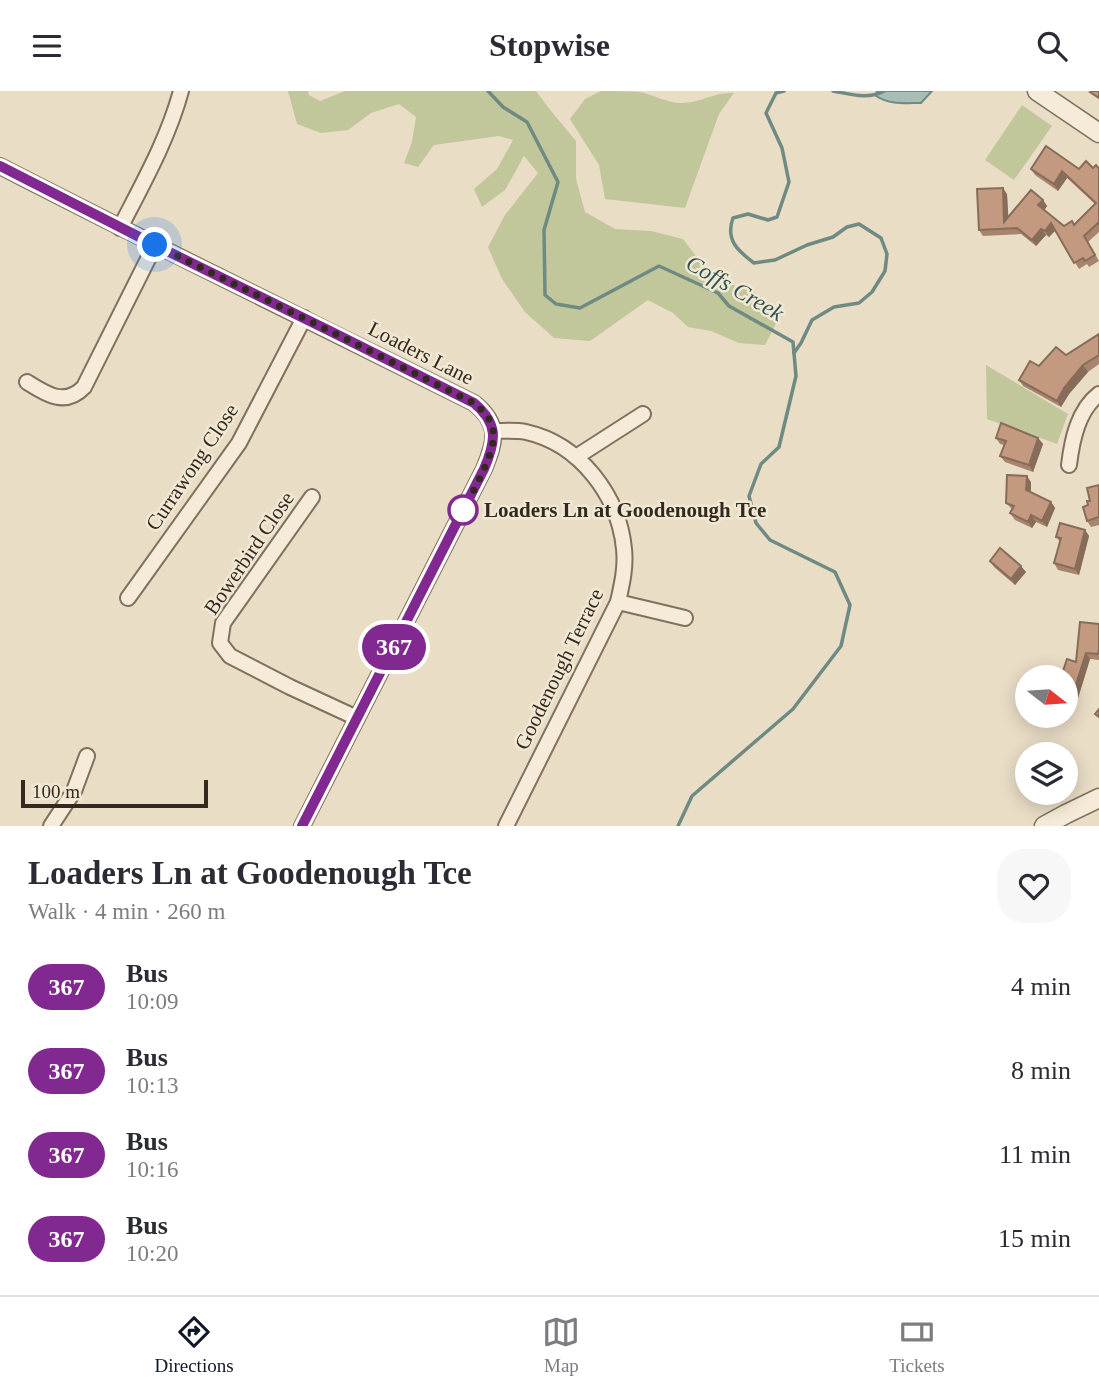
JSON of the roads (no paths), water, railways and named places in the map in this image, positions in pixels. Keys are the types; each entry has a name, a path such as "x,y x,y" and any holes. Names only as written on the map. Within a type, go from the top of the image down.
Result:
{"street":[{"path":"120,228 174,117 181,91"},
{"path":"1037,91 1099,133"},
{"name":"Loaders Lane","path":"0,166 474,403 488,416 494,431"},
{"path":"27,382 50,396 77,395 84,387 155,245"},
{"name":"Currawong Close","path":"128,598 239,443 303,318"},
{"path":"1069,465 1071,443 1081,418 1094,397 1099,394"},
{"path":"576,457 643,414"},
{"path":"302,826 484,469 490,456 494,431"},
{"name":"Goodenough Terrace","path":"494,431 525,432 541,437 576,457 594,475 606,493 619,522 625,571 618,602 506,826"},
{"name":"Bowerbird Close","path":"312,497 223,623 220,643 230,656 357,718"},
{"path":"618,602 685,618"},
{"path":"51,826 74,791 87,756"},
{"path":"1044,826 1099,798"}],"water":[{"path":"877,91 932,91 921,103 909,103 881,99 876,96"}],"waterway":[{"name":"Coffs Creek","path":"488,91 503,107 527,122 558,182 544,230 545,295 556,304 580,308 659,266 718,293 729,306 793,342 796,376 779,447 761,464 749,496 756,523 770,540 835,572 850,605 841,646 793,709 692,796 678,826"},
{"path":"784,91 776,93 766,113 782,148 789,182 777,217 768,220 748,214 733,218 731,233 734,244 754,263 775,260 859,224 881,238 887,254 885,271 872,292 859,303 834,307 812,320 794,353"},
{"path":"833,91 865,96 884,91"}],"place":[{"name":"Loaders Ln at Goodenough Tce","path":"463,510"}]}
